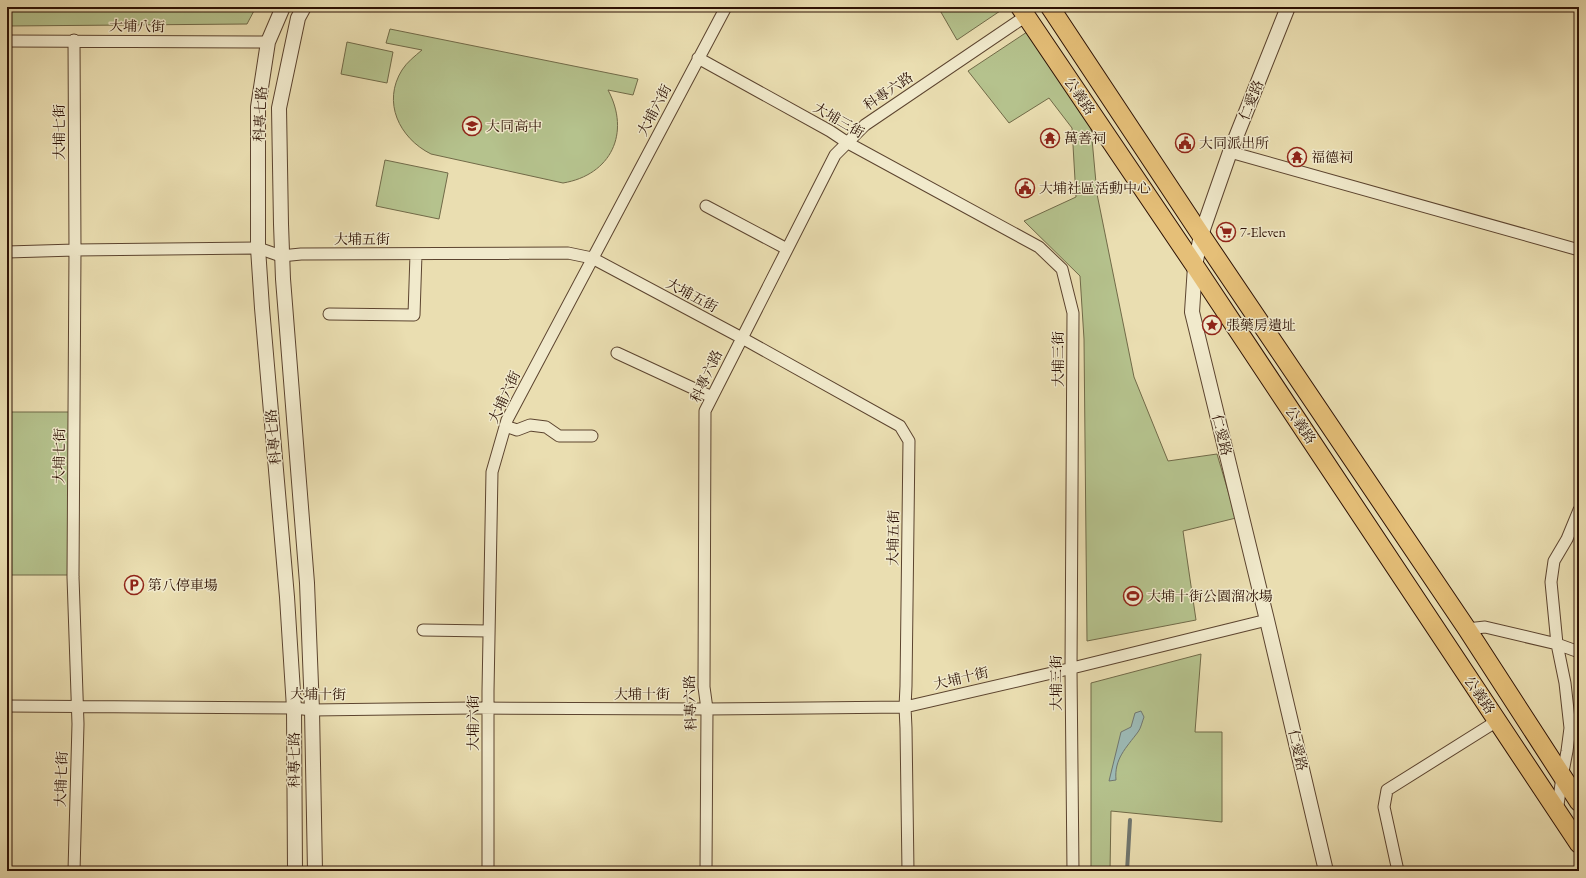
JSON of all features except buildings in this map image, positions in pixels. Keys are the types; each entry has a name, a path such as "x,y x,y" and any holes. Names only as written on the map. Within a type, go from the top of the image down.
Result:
{"main road":[{"name":"公義路","path":"1050,7 1201,235 1467,629 1579,802"},
{"name":"公義路","path":"1023,11 1195,266 1579,844"}],"street":[{"name":"科專七路","path":"283,7 268,42 258,107 258,248 287,597 294,708 295,871"},
{"name":"科專七路","path":"304,7 298,18 289,54 279,108 281,256 307,583 312,710 315,871"},
{"name":"大埔六街","path":"488,871 488,631 492,472 507,420 726,7"},
{"name":"仁愛路","path":"1288,7 1230,152 1201,235 1195,266 1192,312 1326,871"},
{"name":"科專六路","path":"706,871 707,709 704,687 705,411 835,155 865,125 1023,11"},
{"name":"大埔八街","path":"7,41 74,40 268,42"},
{"name":"大埔七街","path":"74,40 75,250 73,577 78,706 74,871"},
{"name":"大埔三街","path":"698,58 830,131 848,143 1039,247 1062,269 1073,313 1071,668 1073,871"},
{"path":"1230,152 1579,250"},
{"path":"706,206 787,249"},
{"name":"大埔五街","path":"7,252 258,248 281,256 301,254 568,253 592,258 742,338 900,426 909,441 905,707 908,871"},
{"path":"329,314 414,315 416,254"},
{"path":"617,353 712,397"},
{"path":"505,426 517,430 530,426 546,427 559,436 592,436"},
{"path":"1557,812 1570,728 1565,683 1557,644 1551,582 1554,561 1567,539 1579,510"},
{"name":"大埔十街","path":"7,706 294,708 312,710 905,707 1267,620"},
{"path":"1467,629 1485,627 1557,644 1579,652"},
{"path":"423,630 488,631"},
{"path":"1398,871 1384,806 1386,790 1497,721"}],"green space":[{"path":"7,7 256,7 247,24 7,26"},
{"path":"938,7 1006,7 957,40"},
{"path":"390,29 638,79 633,95 608,90 615,106 617,122 617,136 612,150 594,171 580,178 563,183 431,154 410,139 402,129 397,118 394,106 394,94 396,82 402,70 422,50 386,43"},
{"path":"1027,32 1091,128 1097,194 1134,377 1168,461 1217,454 1236,518 1183,531 1196,620 1087,641 1084,339 1080,276 1024,221 1076,197 1072,128 1049,98 1009,123 968,71"},
{"path":"347,42 393,52 387,83 341,74"},
{"path":"385,160 448,173 439,219 376,206"},
{"path":"7,412 69,412 68,575 7,575"},
{"path":"1201,654 1195,732 1222,732 1222,822 1111,811 1110,871 1091,871 1091,683"}],"water":[{"path":"1141,711 1144,717 1140,729 1125,749 1119,760 1116,780 1109,781 1121,732 1131,727 1135,713"}],"waterway":[{"path":"1127,871 1130,820"}],"place":[{"name":"大同高中","path":"472,126"},
{"name":"萬善祠","path":"1050,138"},
{"name":"大同派出所","path":"1185,143"},
{"name":"福德祠","path":"1297,157"},
{"name":"大埔社區活動中心","path":"1025,188"},
{"name":"7-Eleven","path":"1226,232"},
{"name":"張藥房遺址","path":"1212,325"},
{"name":"第八停車場","path":"134,585"},
{"name":"大埔十街公園溜冰場","path":"1133,596"}]}
